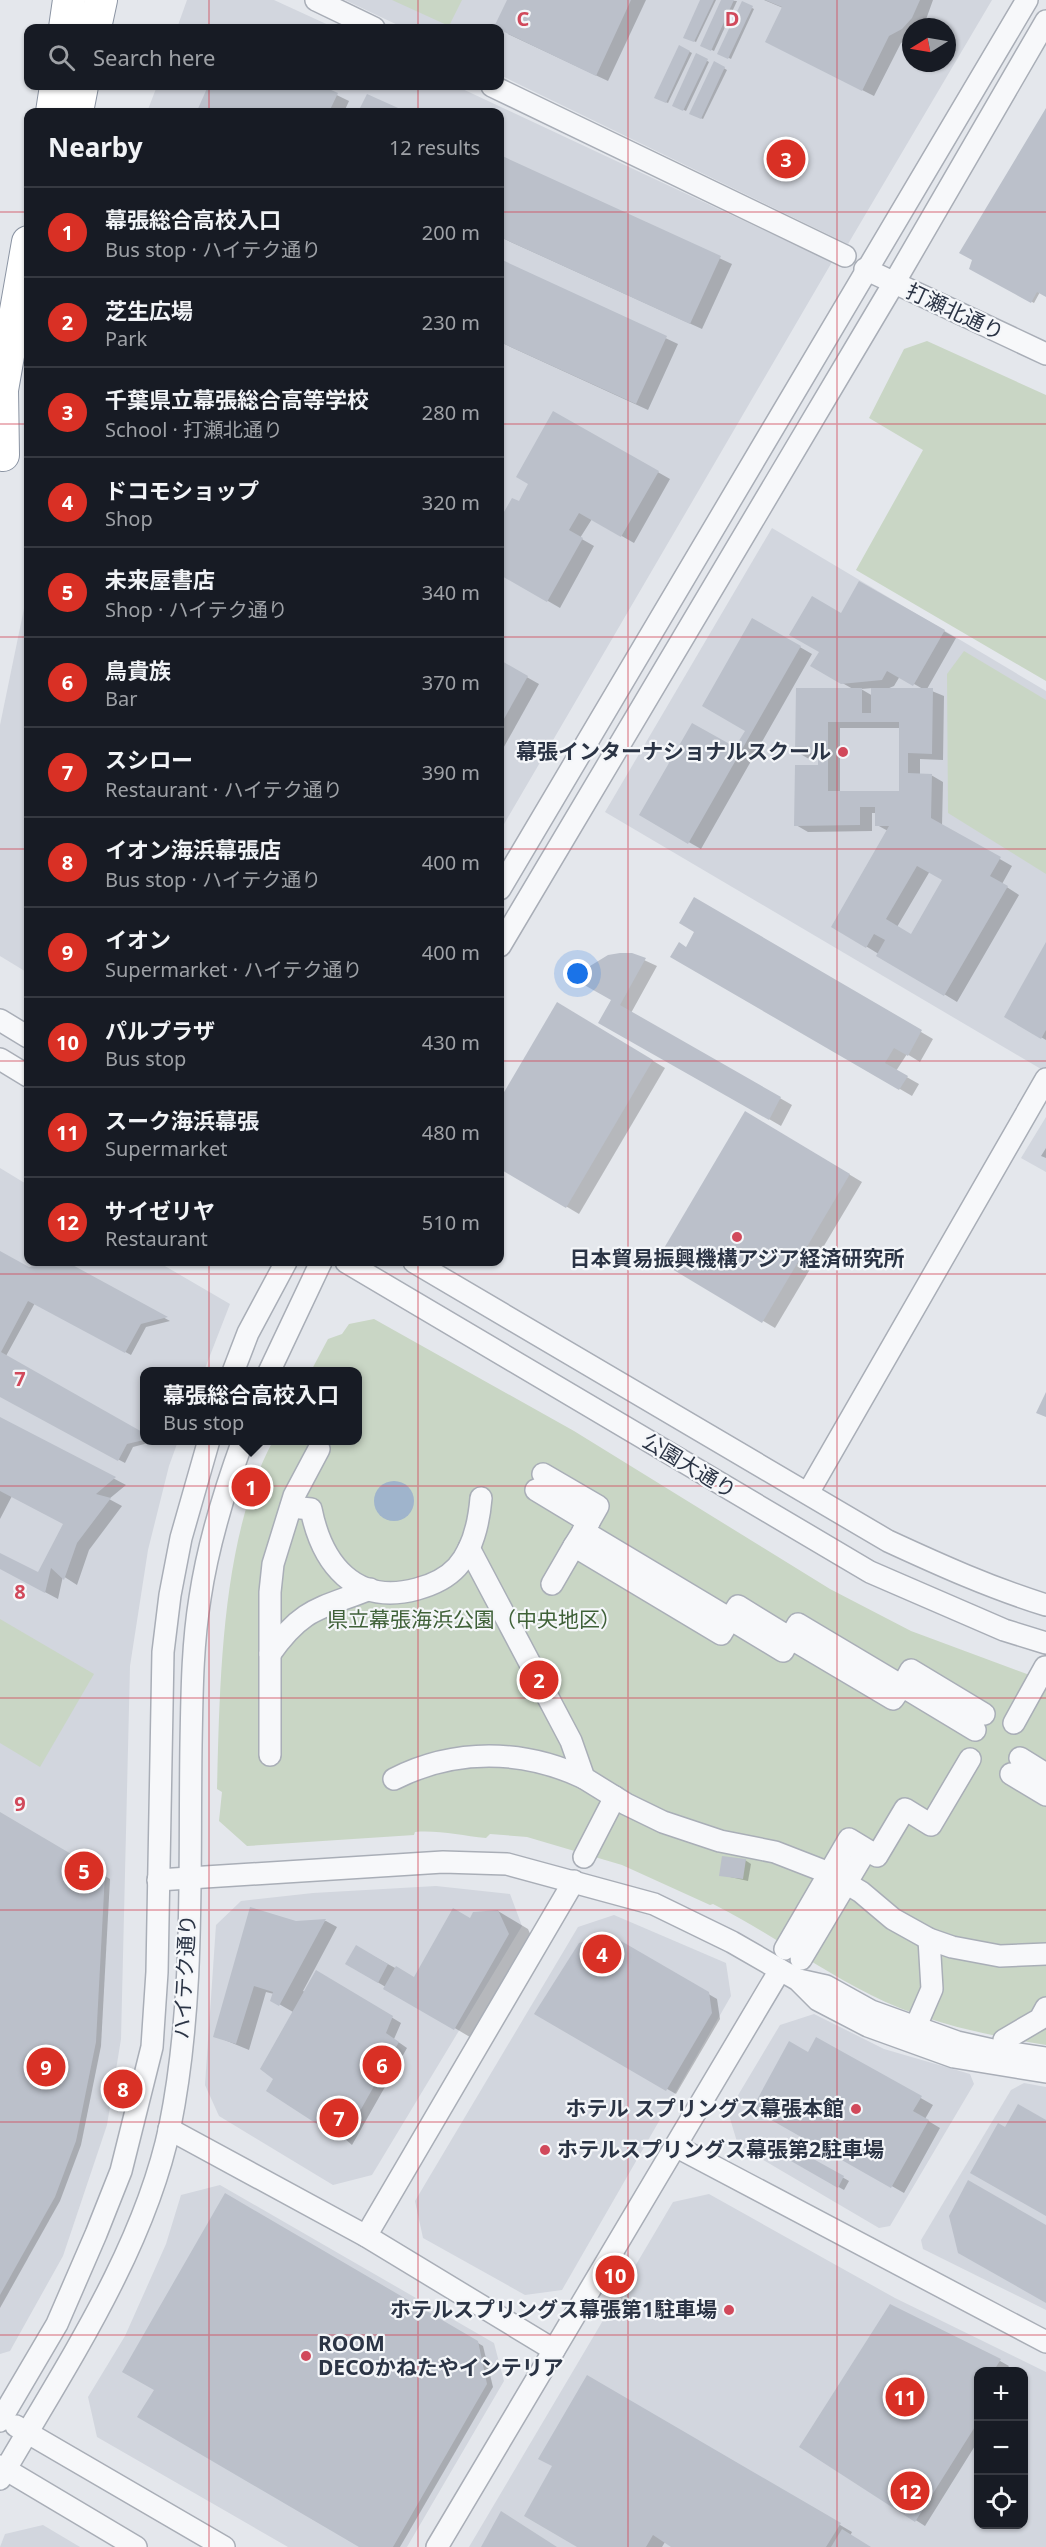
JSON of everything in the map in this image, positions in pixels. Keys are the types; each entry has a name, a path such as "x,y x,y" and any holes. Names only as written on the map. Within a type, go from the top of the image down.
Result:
{"highway":[{"path":"66,24 69,0"},
{"path":"95,24 101,0"},
{"path":"53,108 55,90"},
{"path":"78,108 81,90"},
{"path":"2,462 2,390 24,265"},
{"path":"2,462 24,356"}],"street":[{"path":"315,0 366,24"},
{"path":"504,882 865,269 1027,0"},
{"path":"504,939 894,283 1046,21"},
{"path":"500,90 845,256"},
{"name":"打瀬北通り","path":"865,269 1046,354"},
{"path":"0,1020 24,1035"},
{"path":"0,1059 24,1074"},
{"path":"808,1492 1046,1079"},
{"path":"235,1367 248,1333 284,1266"},
{"path":"271,1367 319,1266"},
{"name":"公園大通り","path":"353,1266 870,1572 1004,1630 1046,1643"},
{"name":"公園大通り","path":"421,1266 888,1541 961,1574 1046,1605"},
{"name":"ハイテク通り","path":"1,2419 57,2324 121,2171 152,2047 157,1972 163,1652 170,1595 181,1538 208,1445"},
{"name":"ハイテク通り","path":"2,2471 27,2432 129,2250 169,2129 186,2008 193,1666 199,1600 212,1535 241,1445"},
{"path":"270,1755 273,1564 291,1507 319,1449"},
{"path":"540,1482 598,1506 552,1584"},
{"path":"291,1507 311,1509 320,1544 346,1578 370,1589 407,1592 443,1579 457,1567 469,1548 479,1515 481,1498"},
{"path":"582,1533 648,1581 681,1600 721,1634 738,1606 790,1638 844,1660 893,1699 902,1686 953,1706 979,1722"},
{"path":"469,1548 571,1741 584,1778"},
{"path":"270,1653 290,1628 313,1610 370,1589"},
{"path":"1014,1723 1045,1667"},
{"path":"394,1779 411,1770 442,1761 484,1756 530,1759 550,1764 584,1778 663,1822 720,1841 775,1852 838,1878 893,1918 929,1939 952,1947 1000,1956 1046,1954"},
{"path":"793,1954 838,1878 849,1839 877,1856 905,1809 931,1825 970,1759"},
{"path":"1046,1774 1016,1766 1046,1796"},
{"path":"584,1857 615,1797"},
{"path":"158,1880 442,1862 507,1864 654,1904 732,1942 789,1975 818,2000 868,2026 954,2057 1046,2072"},
{"path":"366,2236 574,1881"},
{"path":"919,2019 932,1989 929,1939"},
{"path":"789,1975 826,1986 871,2010 957,2042 1046,2058"},
{"path":"437,2547 677,2147 789,1975"},
{"path":"1004,2040 1041,2019 1046,2008"},
{"path":"169,2129 366,2236 554,2350"},
{"path":"677,2147 1046,2342"},
{"path":"1,2419 224,2547"},
{"path":"2,2471 136,2547"}],"shaded area":[{"path":"187,0 274,0 326,24 178,24"},
{"path":"345,0 992,0 956,61 956,18 902,18 902,72 950,72 848,244 504,77 504,24 396,24"},
{"path":"155,90 465,90 503,108 149,108"},
{"path":"504,108 832,262 504,824"},
{"name":"幕張インターナショナルスクール","path":"772,528 1046,691 1046,1072 605,812"},
{"path":"24,608 24,971 0,956 0,725"},
{"path":"1046,1117 1046,1172 1021,1158"},
{"path":"0,1168 24,1183 24,1266 165,1266 230,1304 206,1367 140,1367 140,1445 177,1445 148,1550 130,1666 121,2039 107,2125 63,2256 10,2351 0,2354"},
{"path":"436,1886 510,1894 522,1926 372,2175 333,2185 219,2116 205,2085 216,1925 241,1901 313,1893"},
{"name":"ホテルスプリングス幕張第2駐車場","path":"614,1915 726,1963 731,1996 562,2290 525,2295 423,2238 415,2201 578,1927"},
{"path":"814,2014 884,2049 970,2074 974,2084 890,2226 879,2228 738,2145 728,2112 780,2025"},
{"path":"1024,2083 1046,2087 1046,2310 923,2249 921,2240 1011,2090"},
{"name":"ROOM DECOかねたやインテリア","path":"220,2185 494,2343 504,2381 407,2547 288,2547 97,2437 88,2397 125,2336 166,2244 181,2195"},
{"path":"709,2194 895,2298 1046,2372 1046,2547 469,2547 673,2202"},
{"path":"43,2525 80,2547 0,2547 5,2534"}],"green space":[{"path":"392,0 462,0 450,24 445,24"},
{"path":"927,341 1046,395 1046,681 856,570 923,450 869,418 904,349"},
{"path":"964,651 1046,700 1046,874 948,813 947,674"},
{"name":"県立幕張海浜公園（中央地区）","path":"374,1319 574,1431 830,1589 911,1631 1046,1681 1046,2045 957,2027 892,2005 851,1984 713,1904 710,1905 622,1865 527,1837 490,1834 486,1838 442,1832 415,1832 414,1835 247,1846 219,1821 222,1792 217,1789 222,1657 233,1565 243,1521 256,1479 271,1445 362,1445 362,1367 313,1367 328,1339 342,1334 349,1324"},
{"path":"0,1619 94,1674 40,1767 0,1743"}],"water":[{"path":"394,1481 402,1482 408,1487 413,1493 413,1509 408,1515 402,1520 394,1521 386,1520 380,1515 375,1509 374,1501 375,1493 380,1487 386,1482"}],"building":[{"path":"507,0 631,0 596,76 504,32 504,24 495,24"},
{"path":"700,0 714,0 694,42 683,38"},
{"path":"721,0 734,0 711,51 700,46"},
{"path":"765,0 920,0 912,18 902,18 902,29 889,36 862,91 765,42 782,7"},
{"path":"742,1 753,6 728,59 717,54"},
{"path":"679,45 690,51 666,103 654,98"},
{"path":"696,53 708,59 683,111 672,106"},
{"path":"714,61 725,67 701,119 689,114"},
{"path":"206,90 331,90 338,93 331,108 198,108"},
{"path":"367,94 398,108 360,108"},
{"path":"1046,108 1046,297 1037,292 1031,303 969,269 972,260 959,253"},
{"path":"504,157 721,256 690,324 504,239"},
{"path":"504,261 667,336 636,404 504,344"},
{"path":"553,411 659,471 621,537 579,513 569,530 583,538 547,602 504,577 504,512 512,498 519,501 528,484 516,477"},
{"path":"859,581 945,630 913,686 887,671 882,680 841,684 810,666 819,652 789,635 812,596 841,613"},
{"path":"752,618 801,646 688,844 639,815 692,723 735,747 745,731 702,706"},
{"path":"504,662 528,676 504,719"},
{"path":"796,688 862,688 862,713 871,713 871,688 933,688 932,754 908,753 908,773 932,774 931,818 1001,857 990,876 1008,886 944,996 876,956 885,940 874,934 866,948 831,927 889,826 875,826 875,807 860,807 860,825 794,826 795,765 818,765 818,753 795,753","holes":["828,722 899,722 899,791 828,791","917,866 942,880 911,934 886,919"]},
{"path":"694,897 922,1030 908,1056 894,1048 885,1063 908,1076 899,1090 670,957 679,942 686,947 694,932 679,923"},
{"path":"1046,942 1046,1030 1041,1039 1004,1017"},
{"path":"632,953 646,958 620,1005 781,1097 769,1120 598,1023 611,1000 579,982 590,966 608,955"},
{"path":"557,1002 653,1060 566,1208 504,1171 504,1092"},
{"path":"745,1111 850,1174 762,1323 657,1260"},
{"path":"0,1251 24,1266 74,1266 168,1317 141,1324 125,1353 28,1301 1,1352 140,1431 140,1441 127,1444 118,1461 0,1397"},
{"path":"1046,1392 1046,1417 1036,1413"},
{"path":"0,1417 116,1477 96,1494 111,1498 77,1543 64,1580 51,1568 45,1593 0,1569 0,1553 38,1572 63,1524 0,1491"},
{"path":"0,1812 105,1874 96,2042 76,2141 55,2197 0,2295"},
{"path":"722,1856 746,1859 743,1879 719,1876"},
{"path":"250,1907 296,1921 326,1919 279,2006 270,2001 273,1992 254,1986 236,2044 213,2037"},
{"path":"453,1908 470,1918 473,1912 498,1910 509,1934 454,2030 383,1989 396,1966 414,1977"},
{"path":"609,1934 709,1992 712,2013 666,2091 534,2014 579,1943"},
{"path":"356,1945 388,1964 378,1983 345,1964"},
{"path":"316,1970 393,2016 386,2033 399,2042 343,2141 266,2091 273,2079 260,2069"},
{"path":"816,2037 922,2096 913,2111 929,2120 891,2188 752,2109 789,2041 808,2052"},
{"path":"1018,2104 1046,2120 1046,2216 970,2173 998,2123 1005,2127"},
{"path":"790,2146 844,2176 838,2188 784,2157"},
{"path":"968,2180 1046,2225 1046,2303 958,2253 949,2216"},
{"name":"ROOM DECOかねたやインテリア","path":"225,2193 478,2341 487,2384 393,2547 359,2547 137,2417 154,2390 122,2372"},
{"path":"890,2304 1001,2359 996,2367 974,2367 974,2428 915,2522 799,2447"},
{"path":"587,2375 841,2523 826,2547 671,2547 653,2535 646,2547 577,2547 524,2516 552,2466 538,2459"},
{"path":"501,2511 557,2547 481,2547"},
{"path":"842,2529 871,2547 831,2547"}],"place":[{"name":"千葉県立幕張総合高等学校","path":"786,159"},
{"name":"幕張インターナショナルスクール","path":"843,752"},
{"name":"日本貿易振興機構アジア経済研究所","path":"737,1237"},
{"name":"幕張総合高校入口","path":"251,1487"},
{"name":"芝生広場","path":"539,1680"},
{"name":"未来屋書店","path":"84,1871"},
{"name":"ドコモショップ","path":"602,1954"},
{"name":"鳥貴族","path":"382,2065"},
{"name":"イオン","path":"46,2067"},
{"name":"イオン海浜幕張店","path":"123,2089"},
{"name":"ホテル スプリングス幕張本館","path":"856,2109"},
{"name":"スシロー","path":"339,2118"},
{"name":"ホテルスプリングス幕張第2駐車場","path":"545,2150"},
{"name":"パルプラザ","path":"615,2275"},
{"name":"ホテルスプリングス幕張第1駐車場","path":"729,2310"},
{"name":"ROOM DECOかねたやインテリア","path":"306,2356"},
{"name":"スーク海浜幕張","path":"905,2397"},
{"name":"サイゼリヤ","path":"910,2491"}]}
